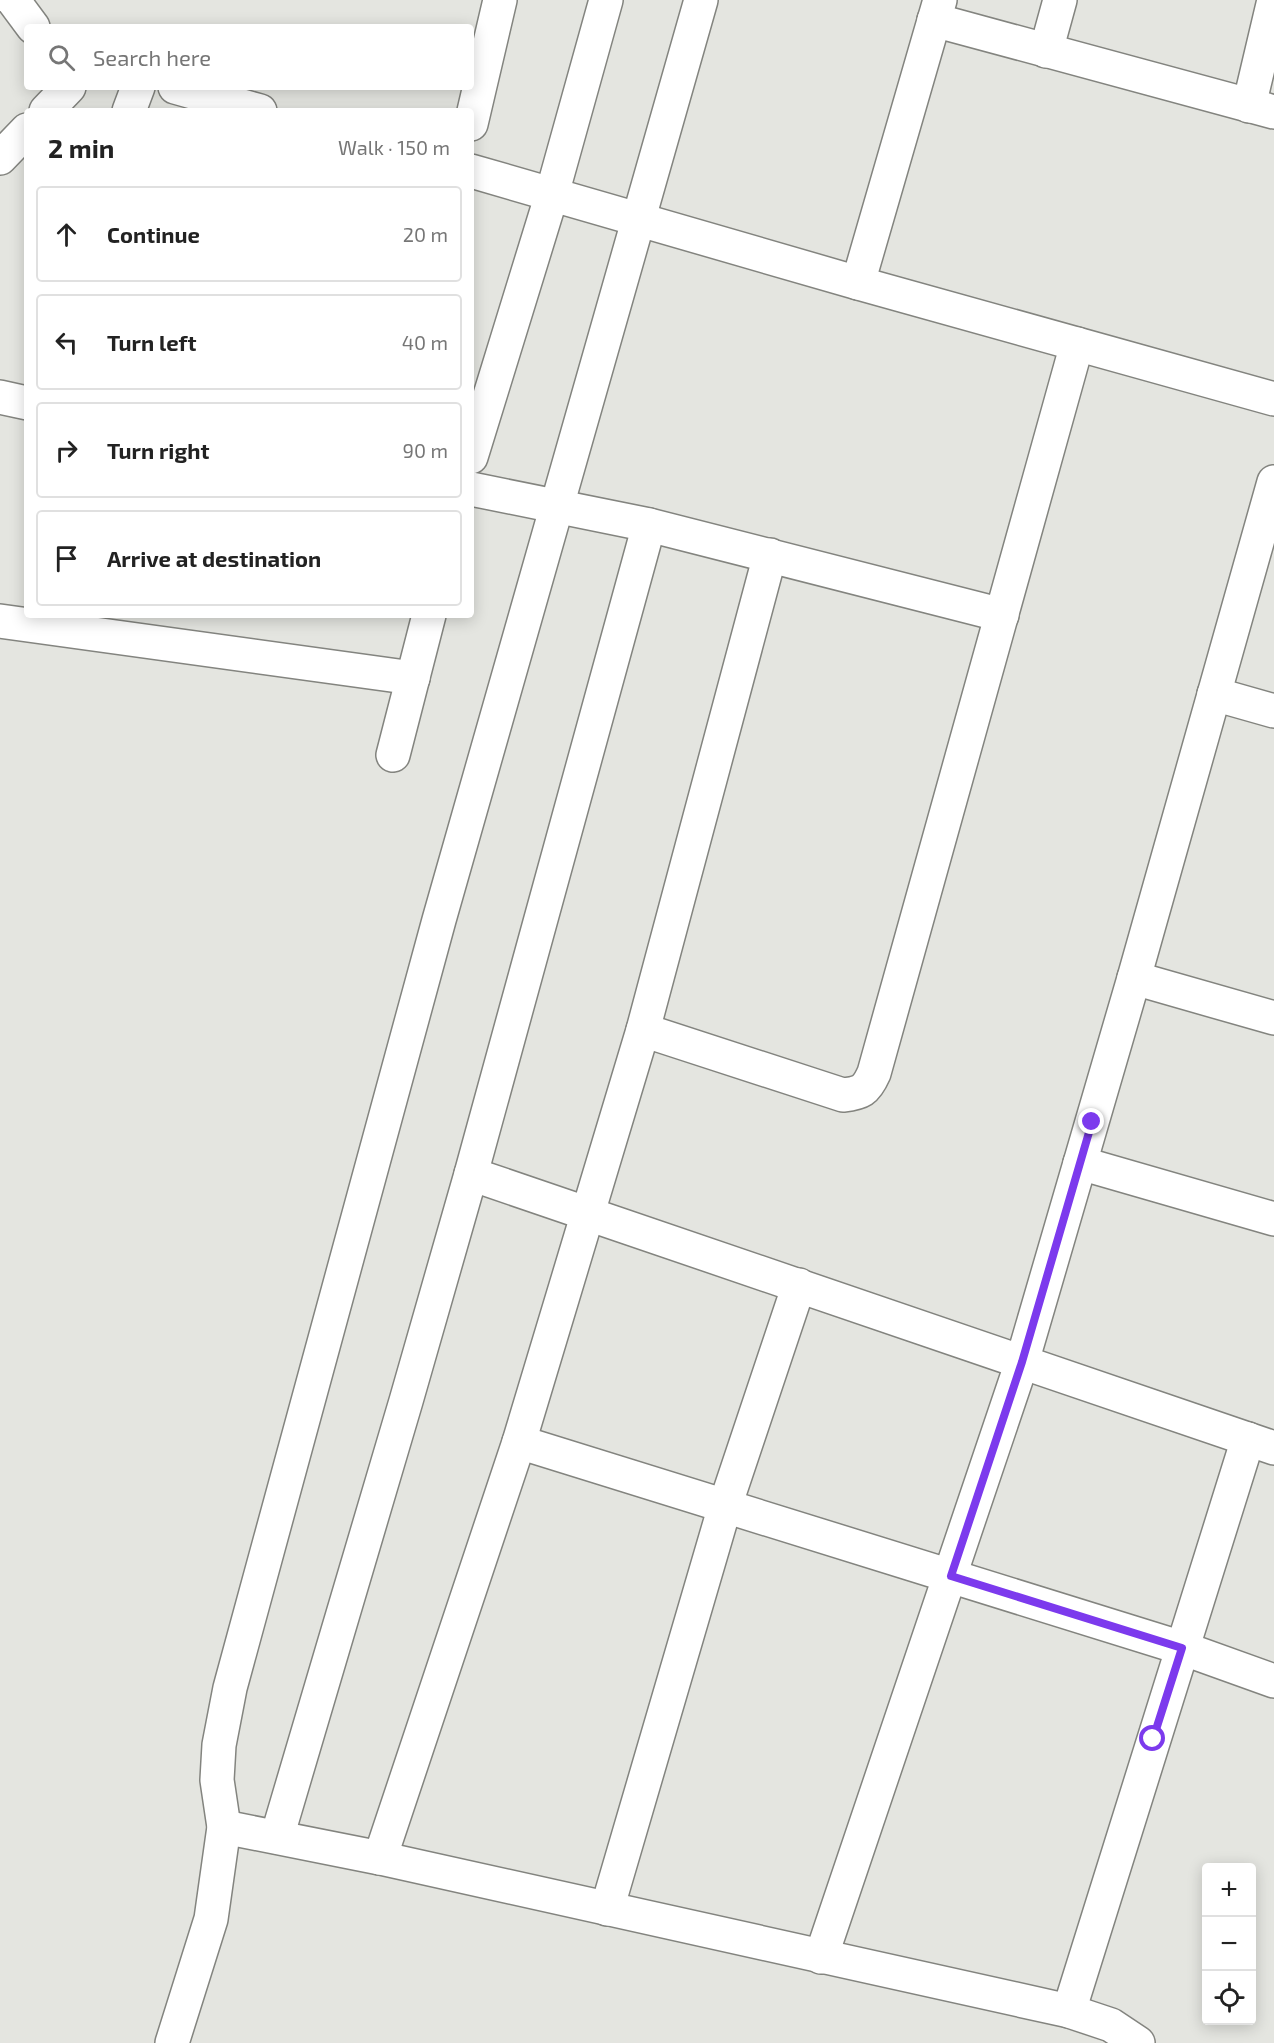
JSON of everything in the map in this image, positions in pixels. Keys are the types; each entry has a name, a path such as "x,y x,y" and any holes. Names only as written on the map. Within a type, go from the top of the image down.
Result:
{"street":[{"path":"13,0 31,24"},
{"path":"474,111 500,0"},
{"path":"474,447 552,194 606,0"},
{"path":"172,2043 210,1919 224,1827 217,1780 219,1744 230,1688 439,920 701,0"},
{"path":"1046,51 1060,0"},
{"path":"858,283 937,10 1046,51 1262,109 1274,0"},
{"path":"49,108 66,90"},
{"path":"130,108 137,90"},
{"path":"186,90 249,108"},
{"path":"0,158 24,133"},
{"path":"474,172 858,283 1274,399"},
{"path":"643,1030 843,1095 860,1093 869,1084 874,1073 1077,344"},
{"path":"0,397 24,402"},
{"path":"821,1957 1022,1362 1134,978 1274,482"},
{"path":"474,490 649,525 1002,615"},
{"path":"277,1837 471,1174 649,525"},
{"path":"380,1858 519,1442 643,1030 770,555"},
{"path":"393,755 428,618"},
{"path":"0,621 413,678"},
{"path":"1214,694 1274,711"},
{"path":"1134,978 1274,1017"},
{"path":"1080,1163 1274,1219"},
{"path":"471,1174 1261,1443 1182,1648 1069,2011"},
{"path":"607,1909 725,1506 799,1285"},
{"path":"519,1442 1182,1648 1274,1681"},
{"path":"224,1827 380,1858 1069,2011 1111,2025 1137,2043"}],"route":[{"path":"1092,1122 1022,1362 951,1576 1182,1648 1153,1739"}]}
